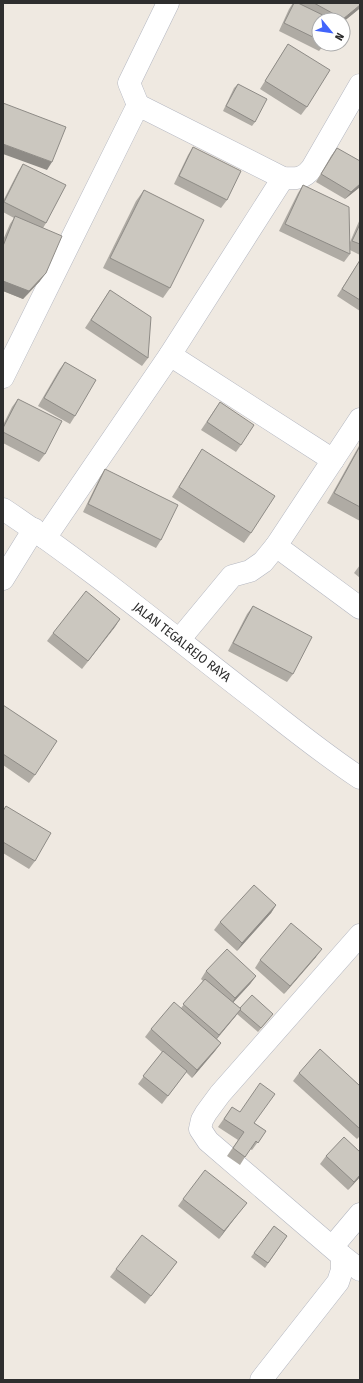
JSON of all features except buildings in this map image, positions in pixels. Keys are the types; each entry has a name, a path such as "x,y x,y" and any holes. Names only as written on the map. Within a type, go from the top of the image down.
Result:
{"street":[{"path":"168,3 129,83 138,104 283,178 301,179 307,174 360,85"},
{"path":"3,377 138,104"},
{"path":"3,580 39,534 170,355 283,178"},
{"path":"170,355 332,460"},
{"path":"179,640 232,576 250,571 263,562 276,546 360,419"},
{"name":"JALAN TEGALREJO RAYA","path":"3,509 100,577 340,765 360,778"},
{"path":"276,546 360,608"},
{"path":"360,935 220,1094 206,1113 202,1120 200,1129 208,1141 360,1270"},
{"path":"261,1380 338,1282 342,1270 338,1251 360,1214"}]}
